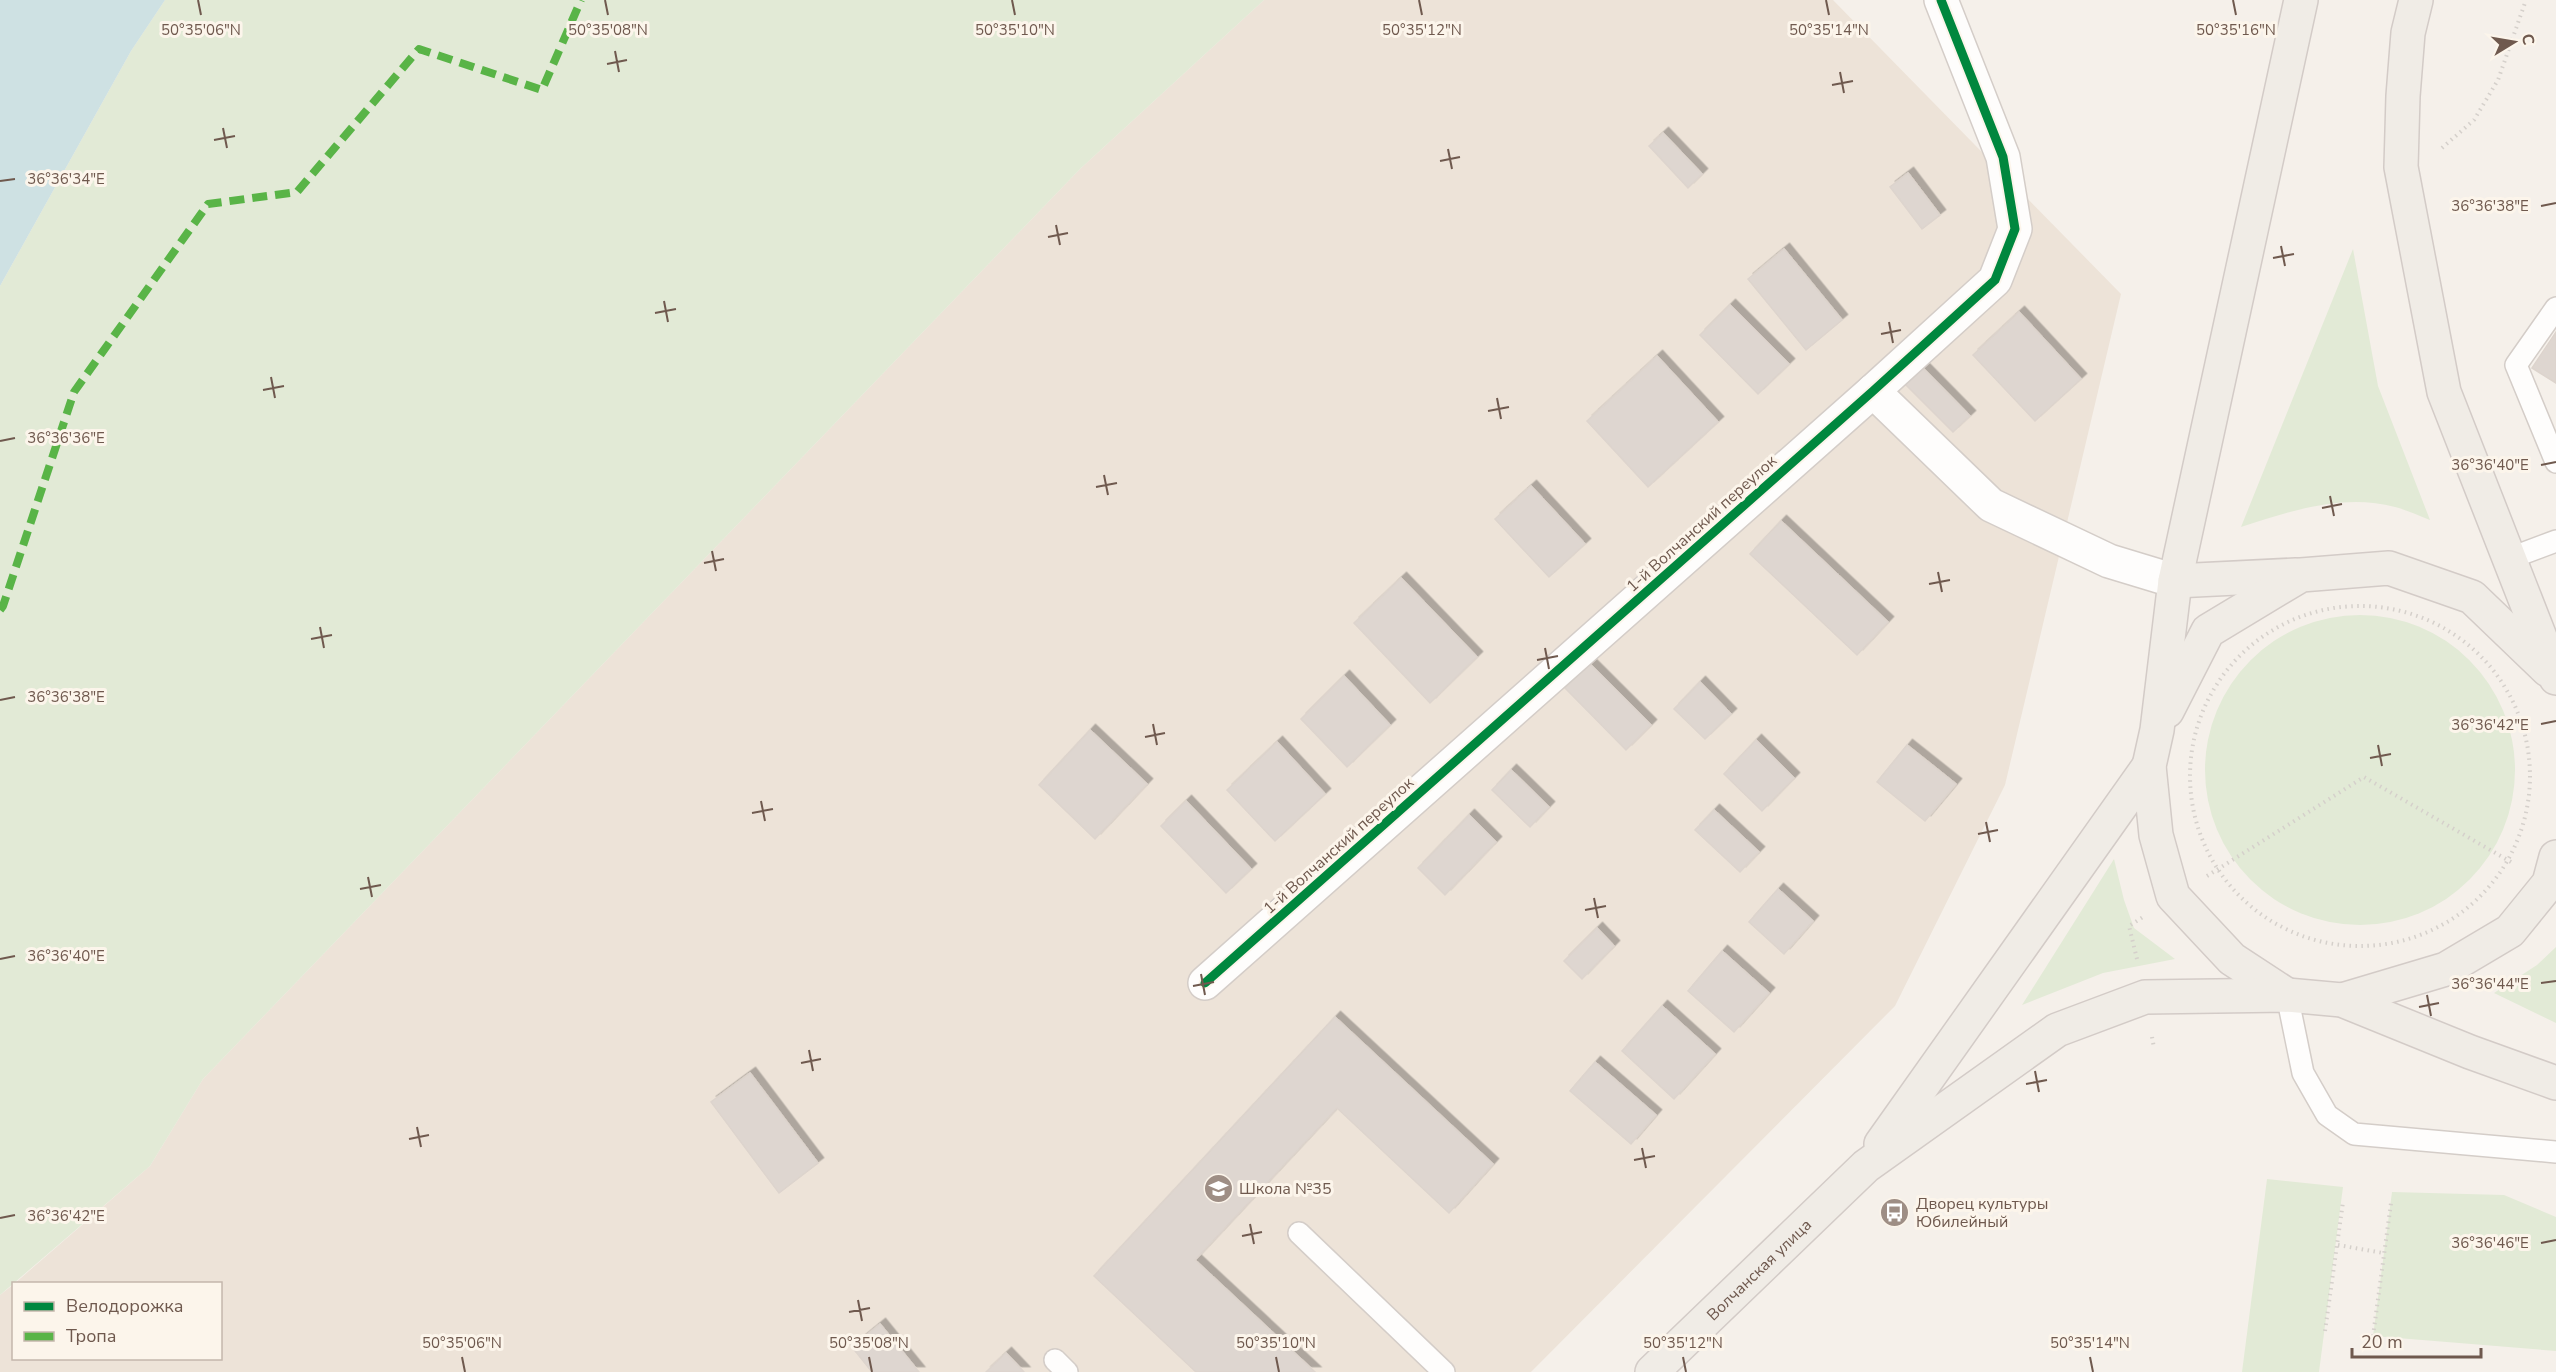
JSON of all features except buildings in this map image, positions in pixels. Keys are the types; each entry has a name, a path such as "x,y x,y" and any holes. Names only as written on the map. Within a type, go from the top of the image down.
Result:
{"main road":[{"path":"2287,995 2232,959 2173,896 2156,835 2149,766 2157,730 2175,581 2301,0"},
{"path":"2416,0 2408,33 2401,167 2444,392 2556,677"},
{"path":"2175,581 2390,568 2472,597 2556,677"},
{"path":"2157,730 2208,631 2301,575"},
{"path":"1866,1166 2149,766"},
{"path":"2342,1000 2445,969 2510,931 2552,870"},
{"path":"1866,1166 2057,1030 2145,997 2287,995 2342,1000 2470,1052 2556,1083"},
{"name":"Волчанская улица","path":"1652,1372 1866,1166"}],"street":[{"name":"1-й Волчанский переулок","path":"1205,983 1873,391 1995,280 2015,229 2003,157 1941,0"},
{"path":"1873,391 1991,505 2109,561 2175,581"}],"lane":[{"path":"2556,308 2516,365 2556,462"},
{"path":"2508,559 2556,541"},
{"path":"2287,995 2303,1073 2327,1115 2354,1134 2556,1152"},
{"path":"1299,1233 1444,1372"}],"path":[{"path":"2437,152 2474,120 2498,80 2526,0"},
{"path":"2378,605 2431,620 2476,650 2510,694 2529,748 2528,807 2509,861 2471,906 2421,936 2365,948 2308,940 2256,912 2217,870 2193,816 2189,762 2202,709 2231,662 2273,628 2324,608 2378,605"},
{"path":"2154,1048 2129,926 2364,777 2509,861 2552,870"},
{"path":"2325,1330 2343,1202"},
{"path":"2373,1336 2391,1203"},
{"path":"2338,1245 2384,1253"}],"shaded area":[{"path":"0,0 165,0 131,51 0,286"},
{"path":"1264,0 1833,0 2121,294 2005,785 1895,1006 1531,1372 0,1372 0,1295 12,1286 12,1360 222,1360 222,1282 16,1282 150,1166 203,1079 1080,169"}],"green space":[{"path":"165,0 1264,0 1080,169 203,1079 150,1166 15,1282 12,1282 12,1285 0,1295 0,286 131,51"},
{"path":"2353,249 2378,386 2430,520 2395,507 2356,502 2298,510 2241,527"},
{"path":"2360,615 2390,618 2419,627 2446,641 2480,672 2496,697 2508,725 2515,770 2512,800 2503,829 2489,856 2458,890 2433,906 2405,918 2360,925 2330,922 2301,913 2274,899 2240,868 2224,843 2212,815 2205,770 2208,740 2217,711 2231,684 2262,650 2287,634 2315,622"},
{"path":"2114,859 2124,900 2134,928 2175,959 2103,973 2022,1005"},
{"path":"2556,947 2556,1023 2494,993 2537,965"},
{"path":"2267,1179 2343,1187 2319,1372 2242,1372"},
{"path":"2392,1192 2504,1195 2556,1217 2556,1351 2373,1336"}],"marked path":[{"path":"0,610 74,392 208,204 297,192 419,49 542,90 581,0"}],"cycle path":[{"path":"1205,983 1873,391 1995,280 2015,229 2003,157 1941,0"}],"place":[{"name":"Школа №35","path":"1218,1188"},
{"name":"Дворец культуры Юбилейный","path":"1895,1212"}]}
